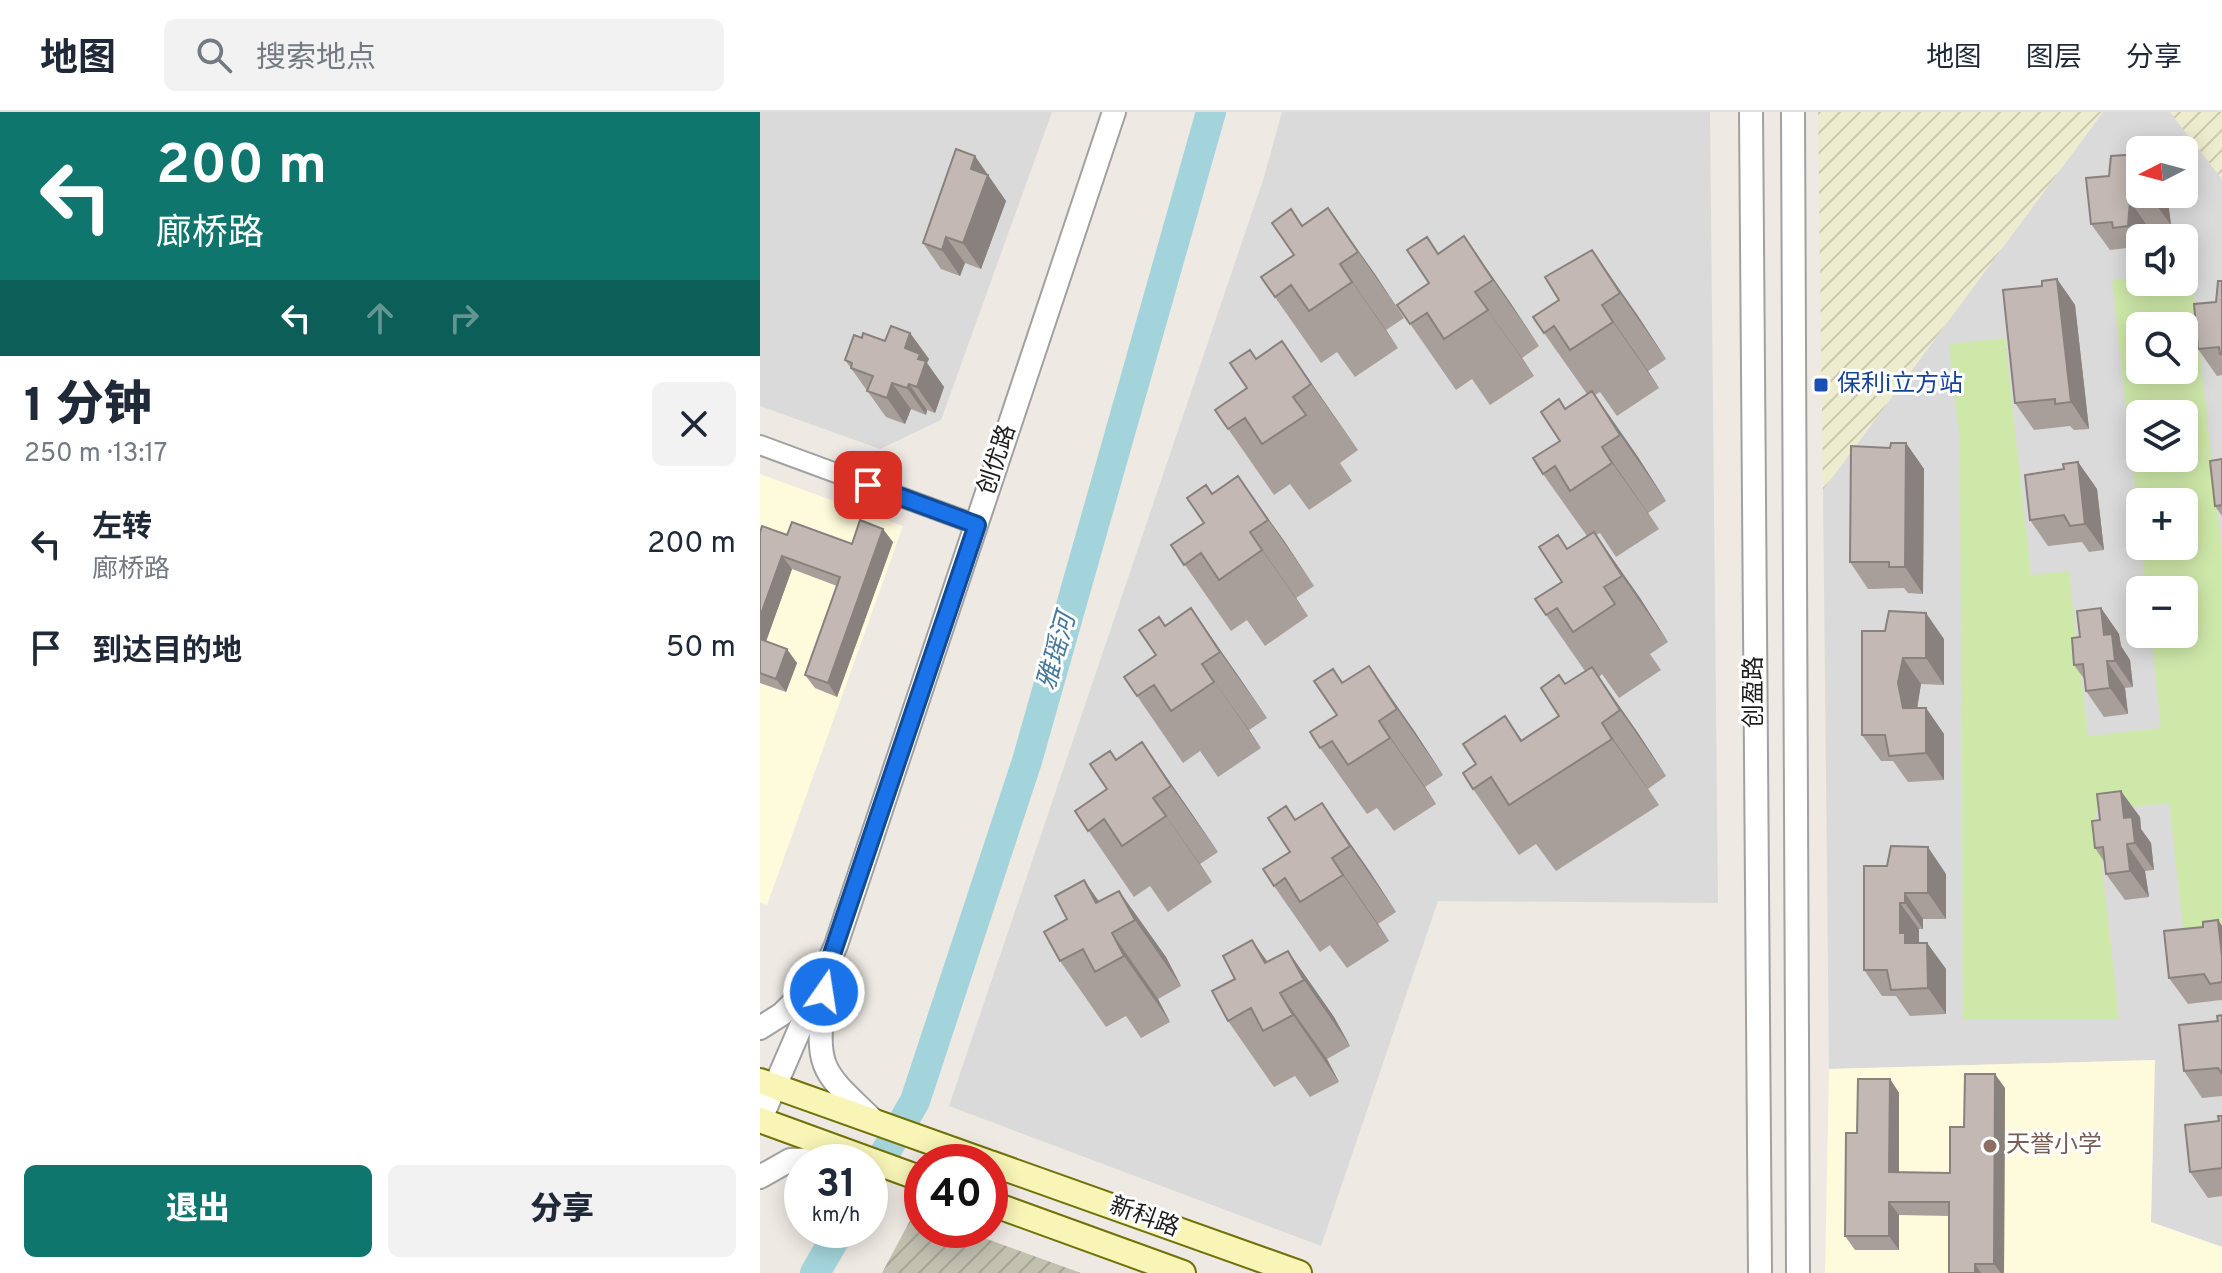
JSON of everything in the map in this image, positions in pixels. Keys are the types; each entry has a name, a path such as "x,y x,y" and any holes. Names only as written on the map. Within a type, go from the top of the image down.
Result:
{"main road":[{"name":"新科路","path":"768,1084 937,1144"},
{"path":"760,1121 825,1144"},
{"name":"新科路","path":"1008,1169 1299,1273"},
{"name":"新科路","path":"1008,1210 1183,1273"}],"street":[{"name":"创优路","path":"760,1121 768,1084 827,969 1114,112"},
{"name":"创盈路","path":"1751,112 1760,1273"},
{"name":"创盈路","path":"1793,112 1798,1273"},
{"path":"760,445 977,525"},
{"path":"760,1028 782,1014 827,969"},
{"path":"827,969 819,1038 821,1058 837,1087 875,1122"},
{"path":"760,1177 784,1163"}],"shaded area":[{"path":"760,112 1052,112 941,420 880,449 760,406"},
{"path":"1282,112 1710,112 1718,903 1438,901 1321,1246 949,1106 1264,177"},
{"path":"2103,112 2170,112 2189,136 2126,136 2126,208 2198,208 2198,148 2222,179 2222,1247 2151,1222 2154,1060 1829,1069 1823,490"},
{"path":"760,474 903,526 767,905 760,902"},
{"name":"天誉小学","path":"2155,1060 2151,1222 2222,1247 2222,1273 1825,1273 1829,1069"},
{"path":"904,1232 904,1248 1008,1247 1081,1273 882,1273"}],"green space":[{"path":"1818,112 2103,112 1823,490"},
{"path":"2170,112 2222,112 2222,179 2198,148 2198,136 2189,136"},
{"path":"2126,278 2126,296 2194,296 2195,312 2126,312 2126,384 2198,384 2198,335 2222,554 2222,931 2184,935 2169,803 2096,811 2119,1020 1963,1020 1960,445 1949,344 2005,338 2031,575 2069,571 2088,736 2161,728 2152,648 2198,648 2198,576 2144,576 2143,560 2198,560 2198,488 2135,488 2133,472 2198,472 2198,400 2126,400 2126,407 2112,280"}],"building":[{"path":"956,149 975,156 971,169 988,175 963,243 946,237 942,250 923,243"},
{"path":"2126,155 2126,208 2129,208 2128,224 2113,228 2112,222 2091,224 2086,178 2109,176 2111,156"},
{"path":"1328,208 1358,252 1340,264 1352,282 1309,311 1291,285 1275,297 1261,277 1294,255 1272,223 1291,209 1302,226"},
{"path":"1464,236 1493,280 1475,292 1488,310 1444,339 1427,313 1410,324 1397,305 1429,283 1407,250 1427,237 1438,254"},
{"path":"1592,250 1620,293 1602,305 1613,322 1570,350 1554,326 1544,333 1533,317 1559,300 1545,277"},
{"path":"2057,279 2071,402 2055,404 2055,399 2015,403 2003,290 2042,286 2042,281"},
{"path":"2218,281 2222,281 2222,354 2219,347 2198,349 2198,312 2195,312 2194,304 2216,302"},
{"path":"891,326 910,333 905,348 920,354 918,359 926,361 917,387 909,384 907,388 892,383 887,398 867,391 873,376 851,368 852,363 845,360 854,335 862,338 863,333 885,341"},
{"path":"1282,341 1311,384 1293,397 1306,415 1262,444 1245,418 1228,429 1215,410 1247,388 1230,363 1250,350 1256,359"},
{"path":"1592,391 1620,435 1602,447 1612,463 1570,491 1555,466 1543,474 1533,458 1560,441 1541,412 1559,399 1565,409"},
{"path":"1891,443 1906,443 1905,567 1889,567 1889,562 1850,562 1851,446 1890,448"},
{"path":"2222,459 2222,505 2215,506 2210,461"},
{"path":"2078,462 2085,524 2070,526 2064,515 2030,520 2025,475 2064,469 2063,464"},
{"path":"1238,476 1268,520 1250,532 1262,550 1219,580 1201,553 1184,565 1171,545 1204,523 1187,498 1206,485 1212,494"},
{"path":"860,520 883,529 828,683 805,675 840,577 782,556 760,617 760,533 762,526 787,535 792,522 852,544"},
{"path":"1594,532 1622,576 1604,587 1615,604 1573,632 1557,608 1546,615 1535,599 1562,582 1539,547 1558,535 1567,549"},
{"path":"1191,608 1220,652 1202,664 1214,682 1171,711 1154,685 1137,696 1124,677 1156,655 1139,630 1159,617 1165,626"},
{"path":"2101,608 2104,635 2112,634 2115,661 2107,661 2110,688 2086,691 2083,664 2074,665 2072,638 2080,637 2077,611"},
{"path":"1889,611 1926,613 1926,658 1903,658 1898,683 1903,708 1926,708 1926,753 1889,756 1885,735 1862,735 1862,631 1885,631"},
{"path":"760,639 787,649 776,679 760,673"},
{"path":"1369,666 1397,709 1379,721 1390,738 1348,765 1332,741 1320,748 1310,732 1337,715 1314,681 1333,669 1342,683"},
{"path":"1592,667 1620,710 1602,723 1612,739 1509,805 1491,777 1473,789 1463,773 1476,764 1463,744 1505,716 1521,741 1559,716 1541,688 1559,675 1565,684"},
{"path":"1142,742 1171,786 1153,798 1166,816 1122,846 1104,819 1088,831 1075,811 1107,789 1090,764 1110,751 1116,760"},
{"path":"2121,791 2124,818 2132,817 2135,843 2127,844 2130,871 2106,874 2103,847 2095,848 2092,821 2100,820 2097,794"},
{"path":"1322,803 1350,846 1332,858 1343,875 1300,902 1285,878 1274,886 1263,869 1290,852 1268,818 1286,806 1295,820"},
{"path":"1891,846 1928,847 1928,893 1905,893 1905,903 1900,903 1900,933 1905,933 1905,943 1927,943 1928,988 1891,990 1887,970 1864,970 1864,866 1887,866"},
{"path":"1084,880 1096,903 1119,891 1135,920 1112,933 1124,956 1095,972 1083,949 1060,961 1044,932 1067,919 1055,896"},
{"path":"2218,920 2222,982 2210,984 2204,974 2169,978 2164,931 2203,927 2203,922"},
{"path":"1252,940 1265,963 1288,951 1304,980 1280,993 1293,1015 1263,1031 1251,1008 1228,1021 1212,991 1235,979 1223,956"},
{"path":"2222,1015 2222,1074 2218,1068 2184,1071 2179,1025 2218,1021 2217,1016"},
{"path":"1965,1074 1995,1074 1994,1264 1975,1264 1975,1273 1949,1273 1949,1202 1889,1202 1889,1236 1845,1236 1846,1133 1857,1133 1858,1079 1890,1079 1889,1172 1950,1173 1950,1127 1964,1127"},
{"path":"2218,1116 2222,1116 2222,1168 2190,1172 2185,1125 2219,1121"}],"waterway":[{"name":"雅瑶河","path":"888,1148 915,1101 1027,761 1211,112"},
{"name":"雅瑶河","path":"815,1273 830,1248"}],"place":[{"name":"保利i立方站","path":"1821,385"},
{"name":"天誉小学","path":"1990,1146"}],"route":[{"path":"824,992 827,969 977,525 868,485"}]}
